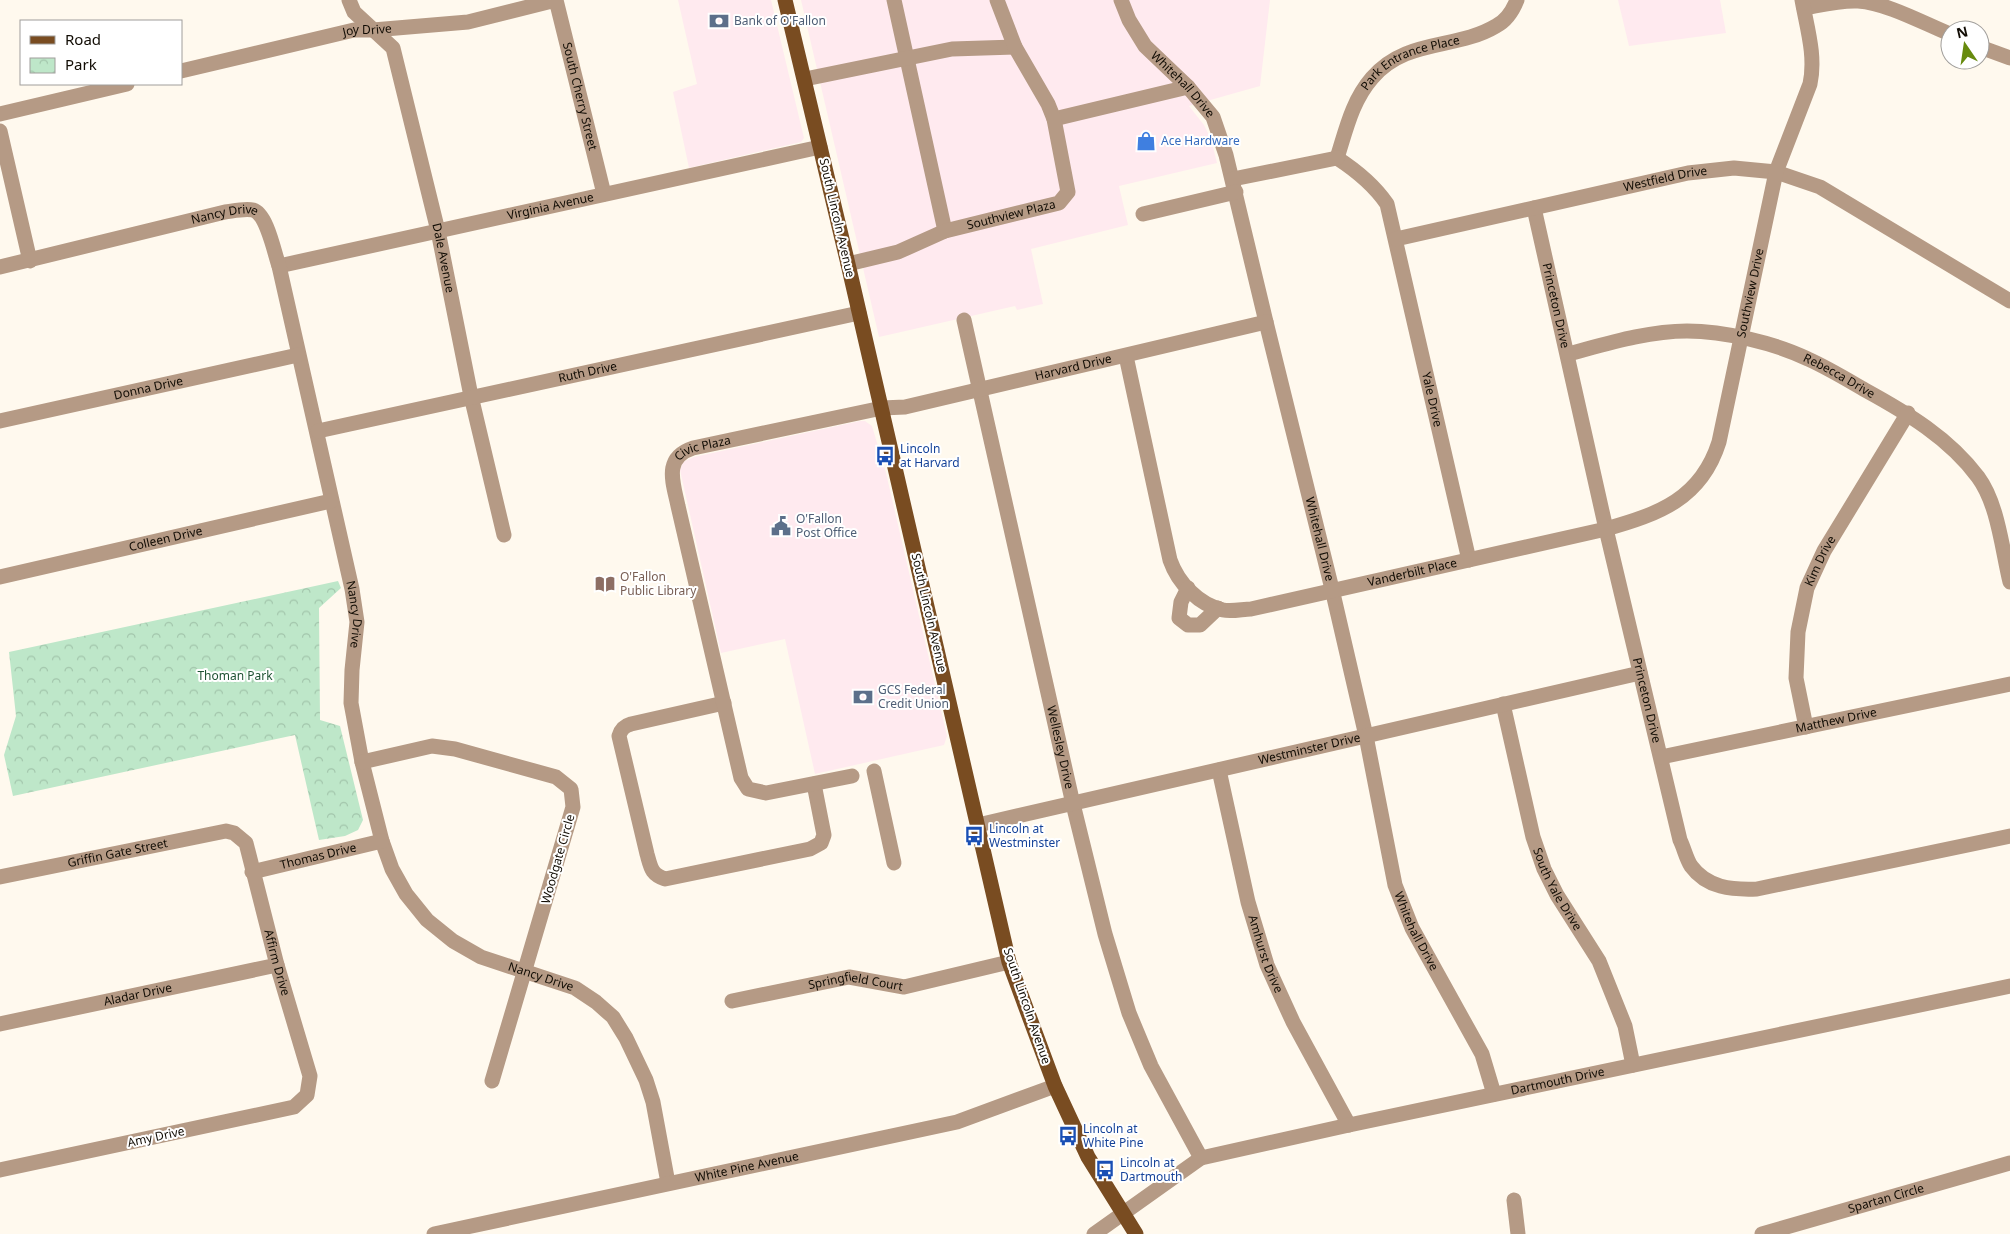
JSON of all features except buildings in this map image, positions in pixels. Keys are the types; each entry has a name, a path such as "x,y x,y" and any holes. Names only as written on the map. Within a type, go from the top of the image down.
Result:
{"main road":[{"name":"South Lincoln Avenue","path":"785,0 882,408 1009,962 1055,1086 1088,1157 1136,1234"}],"street":[{"name":"Dale Avenue","path":"349,0 354,12 393,48 438,231 471,396 504,535"},
{"name":"Joy Drive","path":"182,71 354,30 468,22 556,0"},
{"name":"South Cherry Street","path":"556,0 604,194"},
{"path":"894,0 905,59 945,232"},
{"name":"Southview Plaza","path":"848,264 898,252 945,232 1058,202 1068,192 1054,119 1048,104 1015,47 997,0"},
{"name":"Whitehall Drive","path":"1121,0 1129,20 1146,46 1188,87 1213,117 1234,186 1332,589 1366,736 1396,885 1412,928 1482,1054 1494,1094"},
{"name":"Park Entrance Place","path":"1337,158 1355,103 1363,89 1384,66 1397,57 1418,49 1476,35 1498,26 1506,18 1517,0"},
{"path":"1803,4 1858,1 1884,7 1940,30"},
{"name":"Southview Drive","path":"1606,529 1640,520 1670,506 1696,485 1714,460 1776,172 1810,84 1813,71 1803,4"},
{"path":"805,80 958,49 1015,47"},
{"path":"1990,51 2010,58"},
{"path":"0,114 123,85"},
{"path":"1054,119 1188,87"},
{"path":"0,131 30,261"},
{"name":"Virginia Avenue","path":"279,266 820,147"},
{"path":"1143,214 1234,186 1337,158 1355,170 1380,194 1387,204 1396,239"},
{"name":"Westfield Drive","path":"1396,239 1688,173 1734,168 1776,172 1820,187 2010,301"},
{"name":"Princeton Drive","path":"1534,208 1640,673 1680,840 1690,864 1698,874 1708,881 1733,890 1757,889 2010,836"},
{"name":"Nancy Drive","path":"0,267 225,212 250,209 258,212 264,219 279,266 298,355 318,431 331,501 352,589 357,622 351,703 362,762 382,841 392,869 406,894 427,920 453,940 481,957 576,988 613,1017 626,1038 646,1080 653,1102 668,1183"},
{"name":"Yale Drive","path":"1396,239 1469,560"},
{"name":"Ruth Drive","path":"318,431 471,396 859,313"},
{"name":"Wellesley Drive","path":"964,320 1073,804 1105,934 1129,1014 1151,1066 1201,1158"},
{"name":"Harvard Drive","path":"882,408 905,407 1266,322"},
{"name":"Rebecca Drive","path":"1568,354 1661,333 1687,331 1742,336 1807,358 1908,413 1943,440 1978,477 1992,504 2010,582"},
{"name":"Donna Drive","path":"0,421 298,355"},
{"name":"Vanderbilt Place","path":"1126,356 1174,573 1201,601 1218,608 1224,610 1252,609 1332,589 1606,529"},
{"name":"Civic Plaza","path":"724,703 674,484 673,464 684,451 693,448 882,408"},
{"name":"Kim Drive","path":"1806,727 1796,678 1798,632 1807,588 1824,551 1908,413"},
{"name":"Colleen Drive","path":"0,576 331,501"},
{"path":"1188,588 1181,602 1179,618 1188,625 1200,625 1218,608"},
{"name":"Westminster Drive","path":"978,825 1640,673"},
{"name":"Matthew Drive","path":"1661,757 2010,684"},
{"path":"814,784 824,835 821,844 810,849 665,879 656,876 647,854 619,736 620,731 631,724 724,703 741,778 748,789 766,794 852,776"},
{"name":"South Yale Drive","path":"1503,704 1534,837 1544,869 1557,895 1599,961 1625,1026 1633,1065"},
{"name":"Woodgate Circle","path":"362,762 432,746 455,749 556,777 571,789 573,807 492,1081"},
{"name":"Amhurst Drive","path":"1218,770 1248,902 1267,965 1293,1022 1349,1125"},
{"path":"874,771 894,863"},
{"name":"Griffin Gate Street","path":"0,877 226,831 234,833"},
{"name":"Affirm Drive","path":"234,833 246,843 277,965 310,1076 307,1095"},
{"name":"Thomas Drive","path":"252,872 382,841"},
{"name":"Springfield Court","path":"732,1002 849,977 904,987 1009,962"},
{"name":"Aladar Drive","path":"0,1024 277,965"},
{"name":"Dartmouth Drive","path":"1094,1234 1201,1158 1494,1094 2010,986"},
{"name":"White Pine Avenue","path":"434,1234 957,1122 1055,1086"},
{"name":"Amy Drive","path":"0,1170 294,1107 307,1095"},
{"name":"Spartan Circle","path":"1762,1234 2010,1163"},
{"path":"1514,1200 1518,1234"}],"shaded area":[{"path":"678,0 771,0 804,138 801,142 689,168 673,92 697,84"},
{"path":"801,0 1270,0 1260,86 1189,106 1204,125 1211,139 1217,163 1119,186 1128,225 1031,249 1043,304 1017,310 1015,306 879,337"},
{"path":"1618,0 1720,0 1726,33 1629,46"},
{"path":"865,421 872,426 886,473 947,736 944,745 815,774 785,639 721,653 680,470 683,462 694,457"}],"green space":[{"name":"Thoman Park","path":"338,581 341,588 319,608 320,720 340,726 363,820 358,830 345,836 319,840 295,735 13,796 4,755 16,716 9,652"}],"place":[{"name":"Bank of O'Fallon","path":"719,21"},
{"name":"Ace Hardware","path":"1146,141"},
{"name":"Lincoln at Harvard","path":"885,456"},
{"name":"O'Fallon Post Office","path":"781,526"},
{"name":"O'Fallon Public Library","path":"605,584"},
{"name":"GCS Federal Credit Union","path":"863,697"},
{"name":"Lincoln at Westminster","path":"974,836"},
{"name":"Lincoln at White Pine","path":"1068,1136"},
{"name":"Lincoln at Dartmouth","path":"1105,1170"}]}
